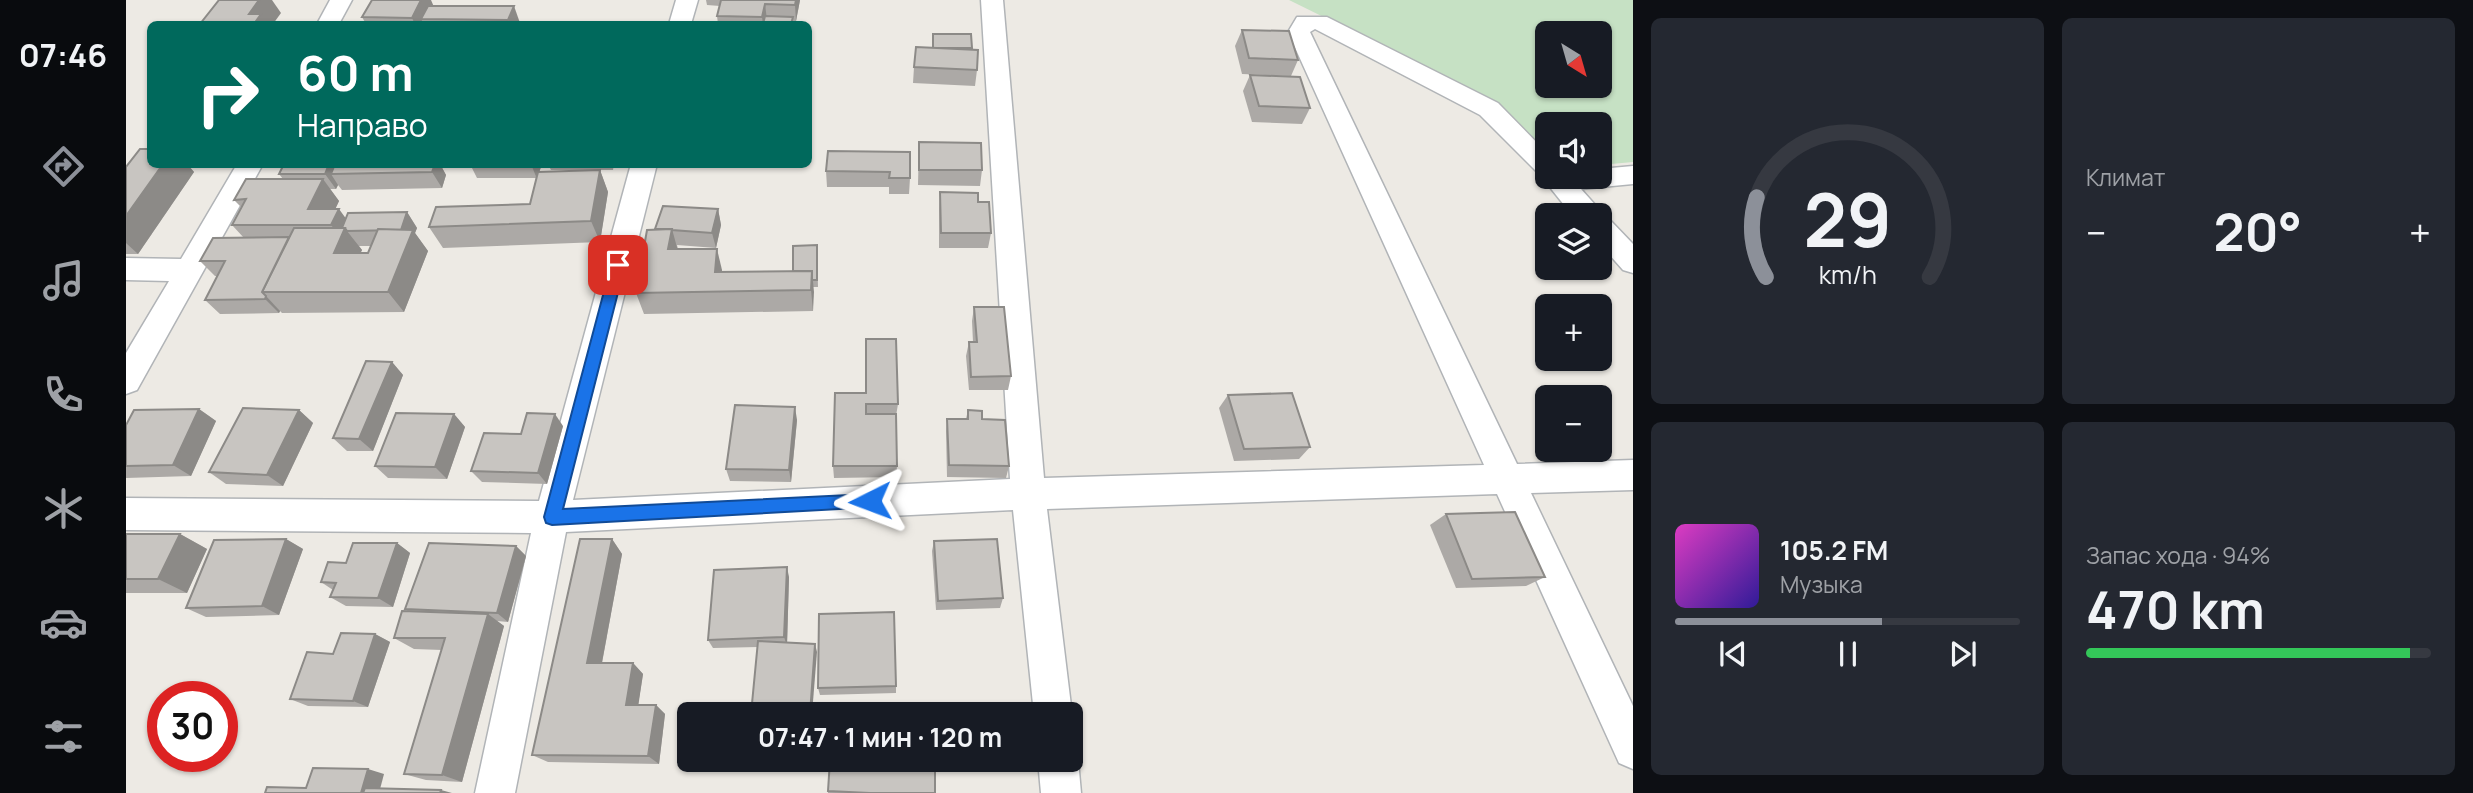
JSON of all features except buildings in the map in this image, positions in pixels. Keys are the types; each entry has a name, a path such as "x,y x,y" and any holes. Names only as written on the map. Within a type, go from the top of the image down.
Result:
{"street":[{"path":"330,21 341,0"},
{"path":"681,21 687,0"},
{"path":"992,0 1028,494 1052,702"},
{"path":"1535,157 1489,109 1319,22 1305,23 1299,32 1633,749"},
{"path":"126,381 248,168"},
{"path":"495,793 552,517 643,168"},
{"path":"1612,175 1633,175"},
{"path":"1565,189 1577,203"},
{"path":"1612,240 1633,262"},
{"path":"126,269 191,270"},
{"path":"126,514 552,517 1028,494 1633,475"},
{"path":"1059,772 1061,793"}],"green space":[{"path":"1289,0 1633,0 1633,162 1612,164 1612,112 1535,112 1535,145 1496,102"}],"route":[{"path":"618,265 552,517 870,501"}]}
